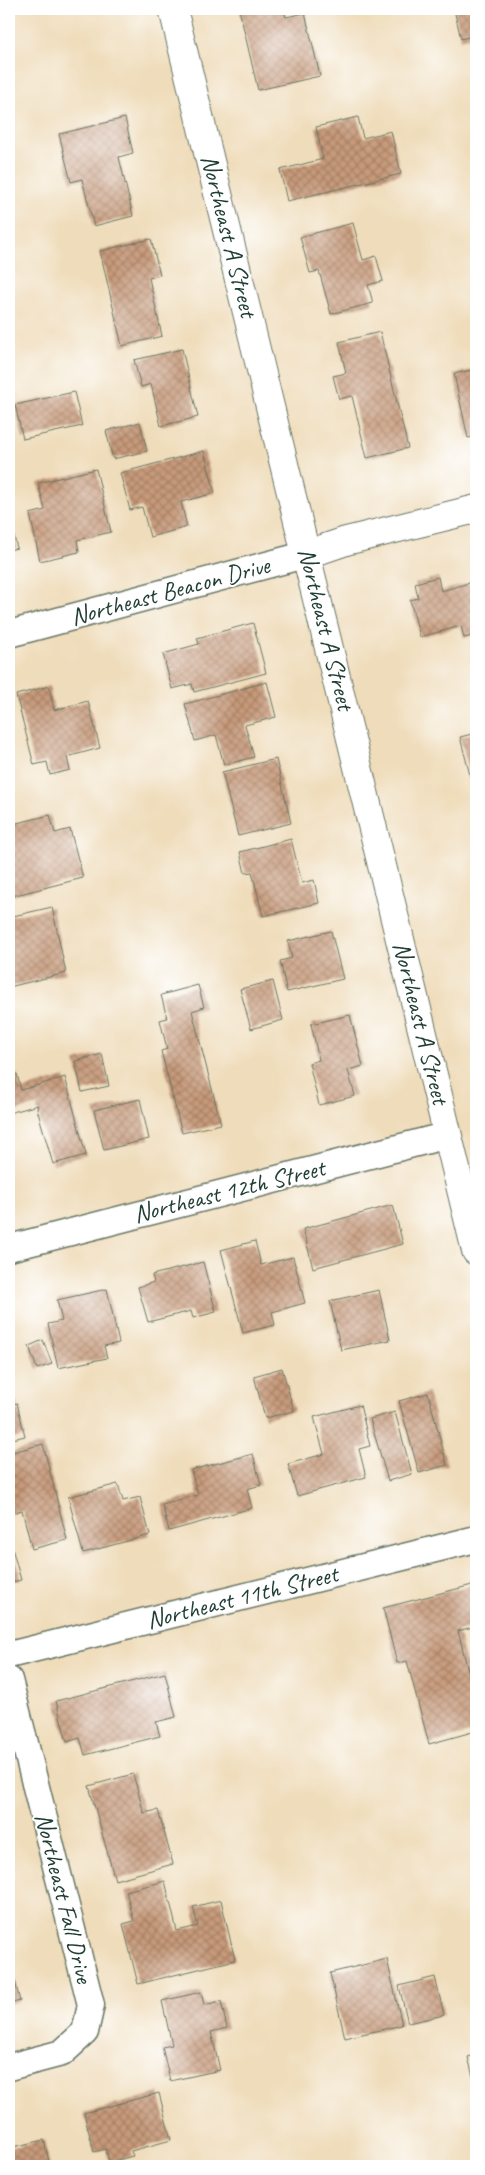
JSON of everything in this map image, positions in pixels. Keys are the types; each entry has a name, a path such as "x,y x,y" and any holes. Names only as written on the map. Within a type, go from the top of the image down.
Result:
{"street":[{"name":"Northeast A Street","path":"173,9 308,554 448,1135 469,1188 476,1251"},
{"name":"Northeast Beacon Drive","path":"9,634 308,554 346,541 476,509"},
{"name":"Northeast 12th Street","path":"9,1248 448,1135"},
{"name":"Northeast 11th Street","path":"9,1655 476,1539"},
{"name":"Northeast Fall Drive","path":"9,1680 91,2005 85,2032 62,2053 9,2068"}],"building":[{"path":"239,9 284,9 286,17 305,13 320,76 258,90"},
{"path":"454,9 476,9 476,35 461,39"},
{"path":"358,117 363,138 391,131 401,174 287,201 280,170 323,159 316,127"},
{"path":"125,118 133,153 119,157 133,216 94,226 82,179 71,182 59,134"},
{"path":"353,223 363,260 376,256 383,281 368,285 373,303 331,314 319,271 310,273 300,237"},
{"path":"151,239 160,275 149,278 162,336 122,346 100,251"},
{"path":"380,332 408,448 367,458 352,396 339,399 333,376 346,373 339,342"},
{"path":"182,349 198,417 161,426 151,384 141,387 134,360"},
{"path":"476,369 476,436 468,438 454,374"},
{"path":"74,392 82,426 23,439 15,405"},
{"path":"140,422 147,451 113,459 106,431"},
{"path":"204,451 215,493 181,502 187,527 150,537 142,507 130,510 120,473"},
{"path":"96,469 111,532 77,540 79,552 40,561 30,514 45,510 38,483"},
{"path":"9,518 17,548 9,550"},
{"path":"438,577 441,591 476,581 476,635 464,638 461,626 420,637 410,600 418,598 415,583"},
{"path":"253,623 266,673 194,692 192,684 172,689 163,654 199,644 197,638"},
{"path":"267,682 276,717 245,725 254,757 224,765 216,735 195,741 185,704"},
{"path":"49,686 54,710 88,701 100,748 67,757 70,770 50,775 47,762 34,765 16,695"},
{"path":"476,733 476,798 460,737"},
{"path":"276,759 291,823 238,836 222,772"},
{"path":"50,815 55,833 70,829 83,878 12,896 9,883 9,852 15,850 9,825"},
{"path":"291,839 302,883 314,880 319,903 263,916 252,872 245,873 240,852"},
{"path":"52,907 66,973 9,987 9,917"},
{"path":"331,931 343,979 287,992 280,961 292,958 288,941"},
{"path":"273,981 283,1020 251,1029 240,989"},
{"path":"198,985 204,1007 192,1011 221,1124 182,1133 161,1051 167,1049 160,1020 167,1018 161,995"},
{"path":"350,1015 363,1066 348,1070 355,1096 319,1105 309,1063 319,1060 311,1024"},
{"path":"102,1054 109,1086 82,1092 75,1061"},
{"path":"17,1074 21,1090 65,1077 86,1155 53,1164 37,1109 38,1105 9,1113 9,1077"},
{"path":"140,1099 149,1139 104,1150 94,1110"},
{"path":"393,1205 403,1244 313,1268 303,1229"},
{"path":"255,1241 261,1265 293,1257 305,1303 272,1312 275,1325 243,1333 221,1250"},
{"path":"203,1262 216,1312 193,1318 191,1311 148,1322 138,1287 154,1282 152,1275"},
{"path":"107,1289 119,1343 104,1346 107,1358 58,1368 48,1324 62,1321 57,1300"},
{"path":"379,1290 390,1340 341,1350 330,1301"},
{"path":"43,1340 52,1364 37,1369 29,1346"},
{"path":"282,1368 294,1411 265,1418 254,1376"},
{"path":"428,1393 447,1465 419,1473 399,1401"},
{"path":"17,1403 25,1436 9,1440 9,1405"},
{"path":"360,1405 370,1446 359,1449 366,1477 297,1496 288,1464 324,1454 314,1417"},
{"path":"395,1412 412,1474 388,1481 370,1419"},
{"path":"43,1444 67,1540 32,1549 22,1510 9,1514 9,1453"},
{"path":"253,1454 261,1485 247,1489 252,1508 169,1531 162,1504 198,1495 191,1470"},
{"path":"118,1484 123,1501 140,1497 150,1535 83,1553 68,1497"},
{"path":"9,1541 21,1580 9,1583"},
{"path":"476,1584 476,1626 458,1631 476,1702 476,1731 429,1744 407,1661 397,1663 383,1608"},
{"path":"165,1673 176,1717 156,1722 160,1736 85,1755 80,1738 67,1742 56,1701"},
{"path":"133,1774 144,1813 158,1810 173,1864 115,1880 89,1786"},
{"path":"165,1881 177,1931 198,1926 193,1907 221,1900 235,1960 138,1984 123,1924 134,1921 126,1891"},
{"path":"9,1959 20,2001 9,2004"},
{"path":"387,1959 402,2025 345,2038 330,1973"},
{"path":"435,1977 444,2015 408,2023 399,1986"},
{"path":"201,1992 204,2005 221,2001 227,2028 211,2032 220,2070 170,2081 162,2047 172,2045 162,2001"},
{"path":"476,2055 476,2089 468,2057"},
{"path":"159,2093 171,2140 131,2151 133,2156 109,2162 106,2149 94,2152 84,2113"},
{"path":"44,2140 50,2166 9,2166 9,2148"}]}
